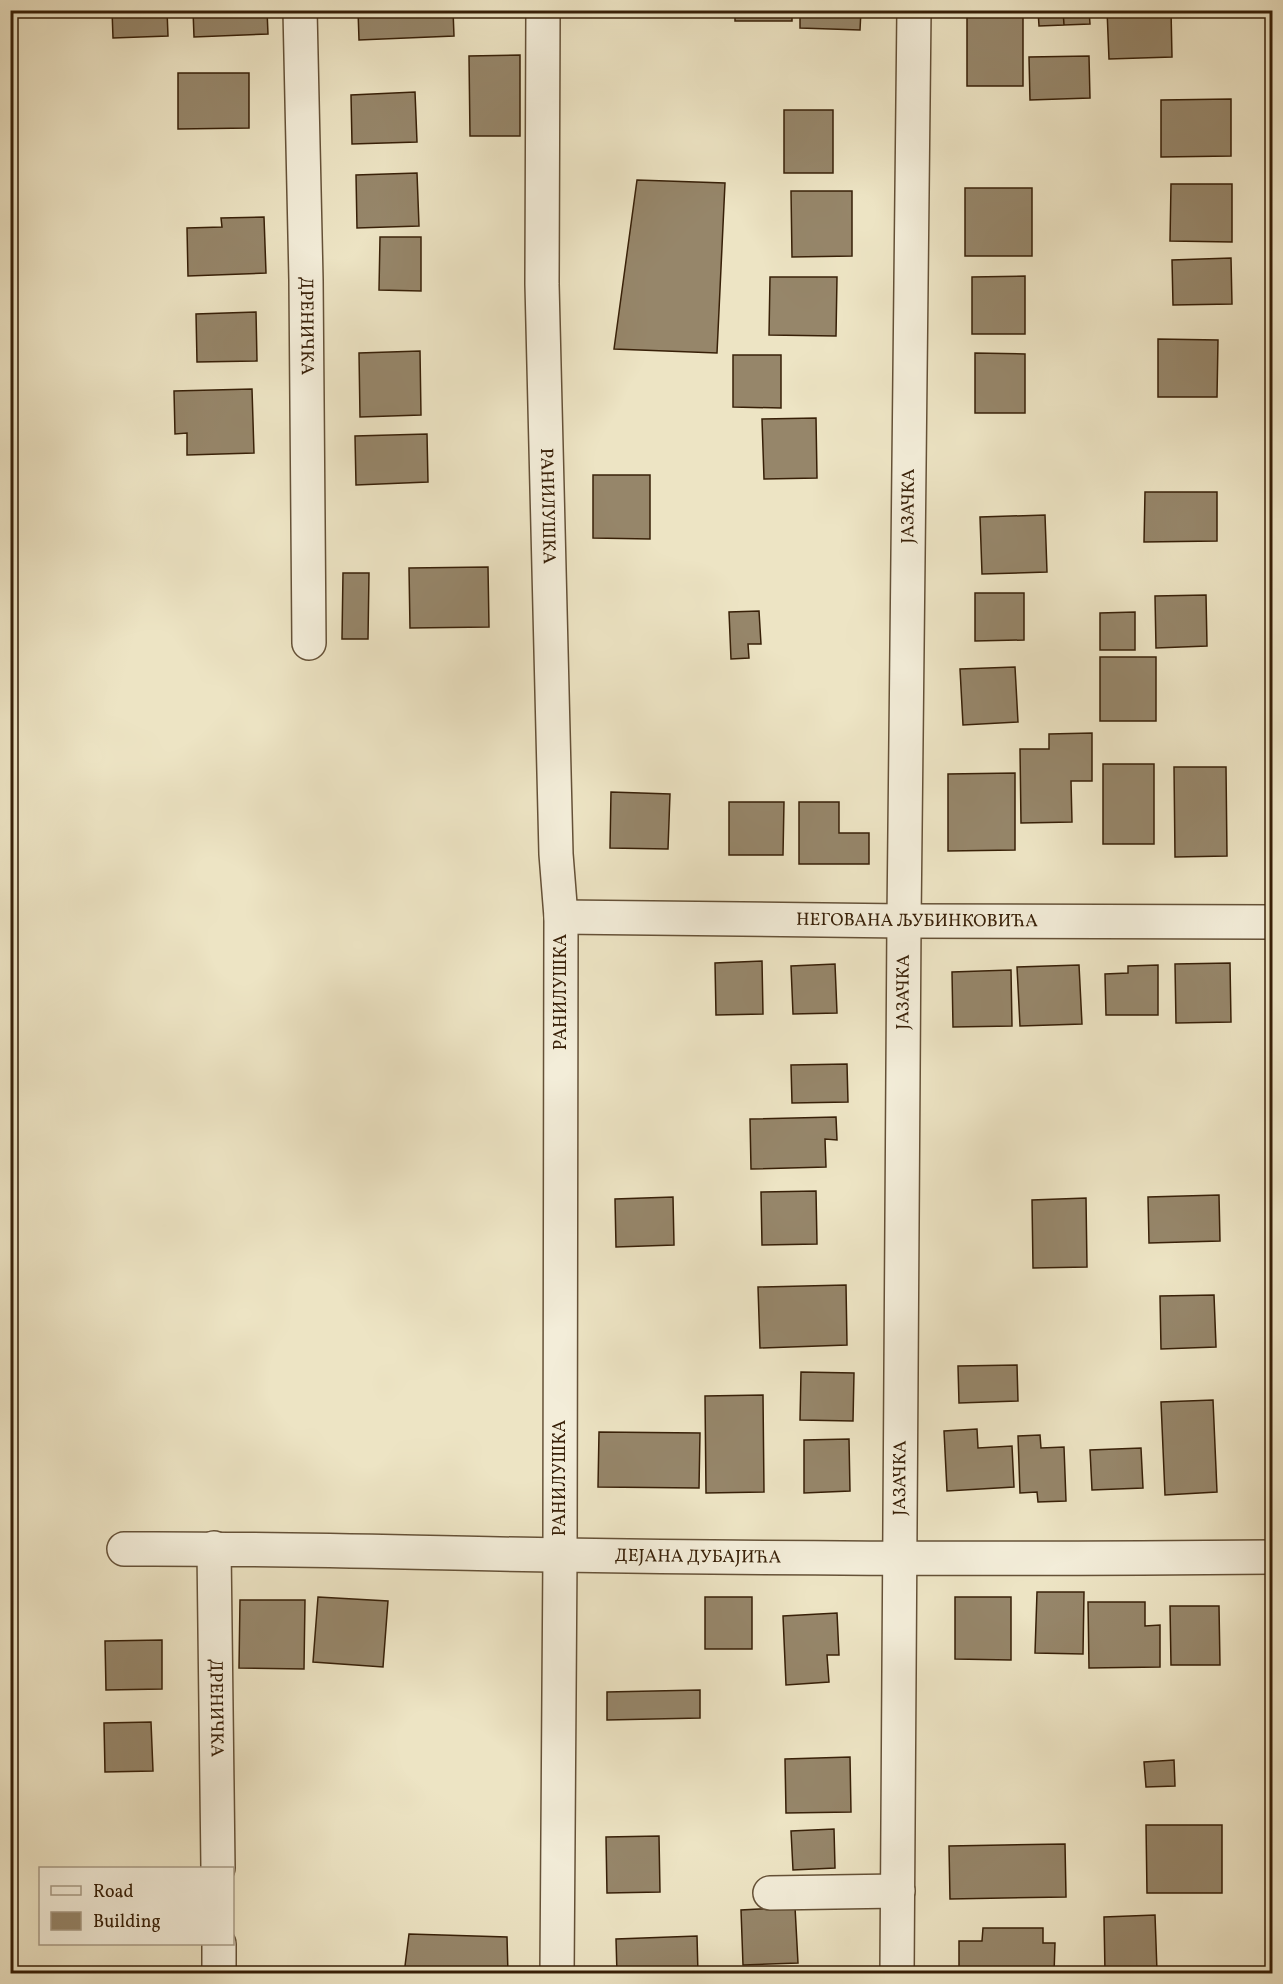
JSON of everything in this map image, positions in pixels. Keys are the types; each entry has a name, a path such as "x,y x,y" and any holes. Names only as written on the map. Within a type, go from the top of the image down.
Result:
{"street":[{"name":"ДРЕНИЧКА","path":"300,10 306,268 309,643"},
{"name":"РАНИЛУШКА","path":"543,10 542,284 556,854 561,916 560,1555 556,1974"},
{"name":"ЈАЗАЧКА","path":"897,1974 904,921 914,10"},
{"name":"НЕГОВАНА ЉУБИНКОВИЋА","path":"561,916 904,921 1272,922"},
{"name":"ДРЕНИЧКА","path":"214,1548 218,1867"},
{"name":"ДЕЈАНА ДУБАЈИЋА","path":"124,1549 214,1548 901,1559 1272,1557"},
{"path":"770,1893 898,1891"},
{"path":"219,1945 219,1974"}],"path":[{"path":"10,19 19,10"}],"building":[{"path":"112,10 167,10 168,36 113,38"},
{"path":"193,10 267,10 268,34 194,37"},
{"path":"358,10 453,10 454,36 359,40"},
{"path":"735,10 792,10 792,21 735,21"},
{"path":"800,10 861,10 860,30 800,28"},
{"path":"967,10 1023,10 1023,86 967,86"},
{"path":"1038,10 1063,10 1064,25 1039,26"},
{"path":"1063,10 1089,10 1090,24 1064,25"},
{"path":"1107,10 1171,10 1172,57 1109,59"},
{"path":"520,55 520,136 470,136 469,56"},
{"path":"1089,56 1090,98 1030,100 1029,57"},
{"path":"178,73 249,73 249,128 178,129"},
{"path":"415,92 417,142 352,144 351,95"},
{"path":"1231,99 1231,156 1161,157 1161,100"},
{"path":"784,110 833,110 833,173 784,173"},
{"path":"417,173 419,226 357,228 356,175"},
{"path":"637,180 725,183 717,353 614,349"},
{"path":"1171,184 1232,184 1232,242 1170,241"},
{"path":"965,188 1032,188 1032,256 965,256"},
{"path":"791,191 852,191 852,256 792,257"},
{"path":"264,217 266,273 188,276 187,228 222,227 221,218"},
{"path":"380,237 421,237 421,291 379,290"},
{"path":"1231,258 1232,304 1173,305 1172,260"},
{"path":"1025,276 1025,334 972,334 972,277"},
{"path":"770,277 837,277 836,336 769,335"},
{"path":"256,312 257,361 197,362 196,314"},
{"path":"1158,339 1218,340 1217,397 1158,397"},
{"path":"420,351 421,415 360,417 359,353"},
{"path":"975,353 1025,354 1025,413 975,413"},
{"path":"733,355 781,355 781,408 733,407"},
{"path":"252,389 254,453 187,455 187,433 175,434 174,391"},
{"path":"816,418 817,478 764,479 762,419"},
{"path":"427,434 428,482 356,485 355,436"},
{"path":"593,475 650,475 650,539 593,538"},
{"path":"1145,492 1217,492 1217,541 1144,542"},
{"path":"1045,515 1047,572 982,574 980,517"},
{"path":"488,567 489,627 410,628 409,568"},
{"path":"343,573 369,573 368,639 342,639"},
{"path":"975,593 1024,593 1024,640 975,641"},
{"path":"1206,595 1207,646 1156,648 1155,596"},
{"path":"759,611 761,644 748,644 749,658 731,659 729,612"},
{"path":"1135,612 1135,650 1100,650 1100,613"},
{"path":"1100,657 1156,657 1156,721 1100,721"},
{"path":"1015,667 1018,722 963,725 960,669"},
{"path":"1092,733 1092,781 1071,781 1072,822 1021,823 1020,749 1049,749 1049,734"},
{"path":"1103,764 1154,764 1154,844 1103,844"},
{"path":"1174,767 1226,767 1227,856 1175,857"},
{"path":"1015,773 1015,850 948,851 948,774"},
{"path":"611,792 670,794 668,849 610,848"},
{"path":"729,802 784,802 783,855 729,855"},
{"path":"799,802 839,802 839,833 869,833 869,864 799,864"},
{"path":"762,961 763,1014 716,1015 715,963"},
{"path":"1230,963 1231,1022 1176,1023 1175,964"},
{"path":"835,964 837,1013 793,1014 791,966"},
{"path":"1079,965 1082,1024 1020,1026 1017,967"},
{"path":"1158,965 1158,1015 1106,1015 1105,974 1128,973 1128,966"},
{"path":"1011,970 1012,1026 953,1027 952,972"},
{"path":"847,1064 848,1102 792,1103 791,1065"},
{"path":"836,1117 837,1140 825,1139 826,1167 751,1169 750,1119"},
{"path":"816,1191 817,1244 762,1245 761,1192"},
{"path":"1219,1195 1220,1241 1149,1243 1148,1197"},
{"path":"673,1197 674,1245 616,1247 615,1199"},
{"path":"1086,1198 1087,1267 1033,1268 1032,1200"},
{"path":"846,1285 847,1345 760,1348 758,1287"},
{"path":"1214,1295 1216,1347 1161,1349 1160,1296"},
{"path":"1017,1365 1018,1401 959,1403 958,1366"},
{"path":"801,1372 854,1373 853,1421 800,1420"},
{"path":"763,1395 764,1492 706,1493 705,1396"},
{"path":"1213,1400 1217,1492 1165,1495 1161,1402"},
{"path":"977,1429 978,1448 1012,1446 1014,1487 947,1491 944,1431"},
{"path":"599,1432 700,1433 699,1488 598,1487"},
{"path":"1040,1435 1041,1448 1064,1447 1066,1501 1038,1502 1037,1492 1020,1493 1018,1436"},
{"path":"849,1439 850,1491 804,1493 804,1440"},
{"path":"1141,1448 1143,1488 1092,1490 1090,1450"},
{"path":"1037,1592 1084,1592 1083,1654 1035,1653"},
{"path":"318,1597 388,1601 383,1667 313,1662"},
{"path":"705,1597 752,1597 752,1649 705,1649"},
{"path":"955,1597 1011,1597 1011,1660 955,1659"},
{"path":"240,1600 305,1600 304,1669 239,1668"},
{"path":"1088,1602 1145,1602 1145,1626 1160,1625 1160,1667 1089,1668"},
{"path":"1170,1606 1219,1606 1220,1665 1171,1665"},
{"path":"837,1613 839,1655 827,1655 829,1682 786,1685 783,1616"},
{"path":"162,1640 162,1689 106,1690 105,1641"},
{"path":"700,1690 700,1718 607,1720 607,1692"},
{"path":"151,1722 153,1771 105,1772 104,1723"},
{"path":"850,1757 851,1812 786,1813 785,1759"},
{"path":"1174,1760 1175,1786 1146,1787 1144,1762"},
{"path":"1146,1825 1222,1825 1222,1893 1147,1893"},
{"path":"834,1829 835,1868 793,1870 791,1831"},
{"path":"659,1836 660,1892 607,1893 606,1837"},
{"path":"1065,1844 1066,1897 950,1899 949,1846"},
{"path":"795,1907 798,1963 743,1965 741,1910"},
{"path":"1155,1915 1157,1971 1105,1973 1104,1917"},
{"path":"983,1928 1043,1928 1043,1943 1055,1943 1054,1974 959,1974 959,1941 982,1941"},
{"path":"409,1934 507,1937 508,1974 404,1974"},
{"path":"697,1936 698,1974 617,1974 616,1939"}]}
